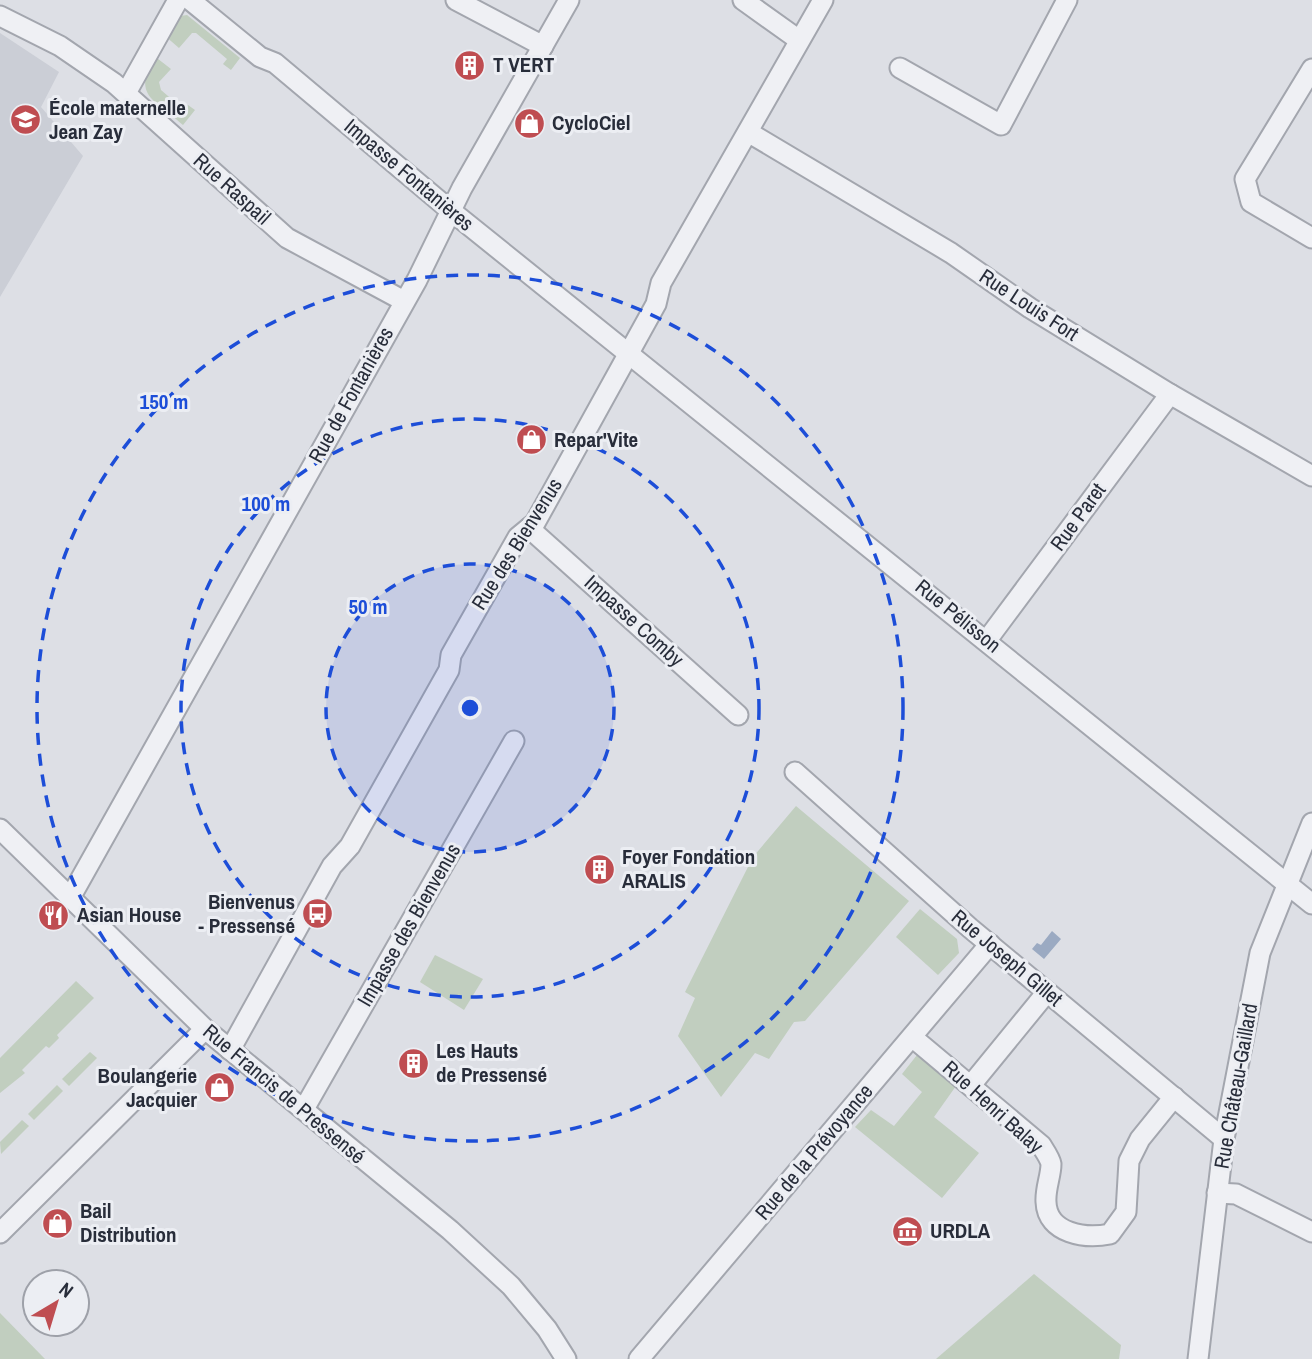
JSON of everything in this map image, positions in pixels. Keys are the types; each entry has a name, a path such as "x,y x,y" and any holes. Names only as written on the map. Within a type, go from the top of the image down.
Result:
{"street":[{"path":"125,93 178,0"},
{"name":"Impasse Fontanières","path":"190,0 260,57 275,64 450,211 629,352"},
{"path":"456,0 543,46"},
{"name":"Rue de Fontanières","path":"70,898 569,0"},
{"path":"743,0 799,40"},
{"name":"Rue des Bienvenus","path":"230,1050 332,866 350,846 449,670 451,655 517,537 535,523 656,304 661,284 823,0"},
{"path":"900,68 1001,125 1067,0"},
{"name":"Rue Raspail","path":"0,16 60,46 125,93 286,238 404,301"},
{"path":"1312,69 1245,179 1251,202 1312,238"},
{"name":"Rue Louis Fort","path":"748,132 951,253 1030,308 1170,394 1312,476"},
{"name":"Rue Pélisson","path":"629,352 1312,904"},
{"name":"Rue Paret","path":"987,640 1170,394"},
{"name":"Impasse Comby","path":"529,528 738,715"},
{"name":"Impasse des Bienvenus","path":"304,1109 514,741"},
{"name":"Rue Joseph Gillet","path":"795,772 990,944 1224,1139"},
{"name":"Rue Château-Gaillard","path":"1198,1359 1224,1139 1260,953 1286,881 1312,823"},
{"name":"Rue Francis de Pressensé","path":"0,829 205,1029 304,1109 511,1286 547,1329 566,1359"},
{"name":"Rue de la Prévoyance","path":"639,1359 990,944"},
{"path":"971,1085 1047,992"},
{"path":"0,1233 205,1029"},
{"name":"Rue Henri Balay","path":"912,1037 1041,1145 1051,1162 1045,1205 1055,1223 1069,1232 1090,1238 1110,1234 1126,1212 1129,1161 1140,1139 1174,1097"},
{"path":"1217,1193 1236,1194 1312,1232"}],"shaded area":[{"name":"École maternelle Jean Zay","path":"0,33 59,72 41,107 83,156 0,297"}],"green space":[{"path":"187,15 240,58 231,70 223,64 227,59 196,33 192,33 179,48 164,35 174,17"},
{"path":"153,55 171,69 159,82 161,90 183,109 188,105 195,110 183,125 155,102 146,89 145,80"},
{"path":"796,806 909,901 805,1021 794,1022 769,1059 755,1053 721,1097 678,1036 695,998 685,992 753,857"},
{"path":"920,909 957,939 959,953 938,975 896,937"},
{"path":"435,955 483,979 464,1010 420,982"},
{"path":"76,981 94,998 57,1035 59,1038 49,1048 46,1046 22,1070 25,1073 0,1093 0,1058"},
{"path":"90,1052 97,1058 69,1086 62,1079"},
{"path":"917,1055 956,1086 934,1117 979,1153 942,1198 855,1127 871,1110 894,1126 922,1092 902,1074"},
{"path":"57,1085 63,1091 34,1120 28,1114"},
{"path":"22,1120 29,1126 1,1154 0,1142"},
{"path":"1034,1274 1121,1345 1119,1359 936,1359"},
{"path":"0,1313 21,1334 21,1338 24,1338 45,1359 0,1359"}],"water":[{"path":"1052,931 1061,939 1044,959 1032,949 1037,943 1041,945"}],"place":[{"name":"T VERT","path":"470,65"},
{"name":"École maternelle Jean Zay","path":"26,120"},
{"name":"CycloCiel","path":"529,123"},
{"name":"Repar'Vite","path":"531,440"},
{"name":"Foyer Fondation ARALIS","path":"599,869"},
{"name":"Bienvenus - Pressensé","path":"318,914"},
{"name":"Asian House","path":"54,915"},
{"name":"Les Hauts de Pressensé","path":"413,1063"},
{"name":"Boulangerie Jacquier","path":"220,1088"},
{"name":"Bail Distribution","path":"57,1223"},
{"name":"URDLA","path":"907,1231"}]}
